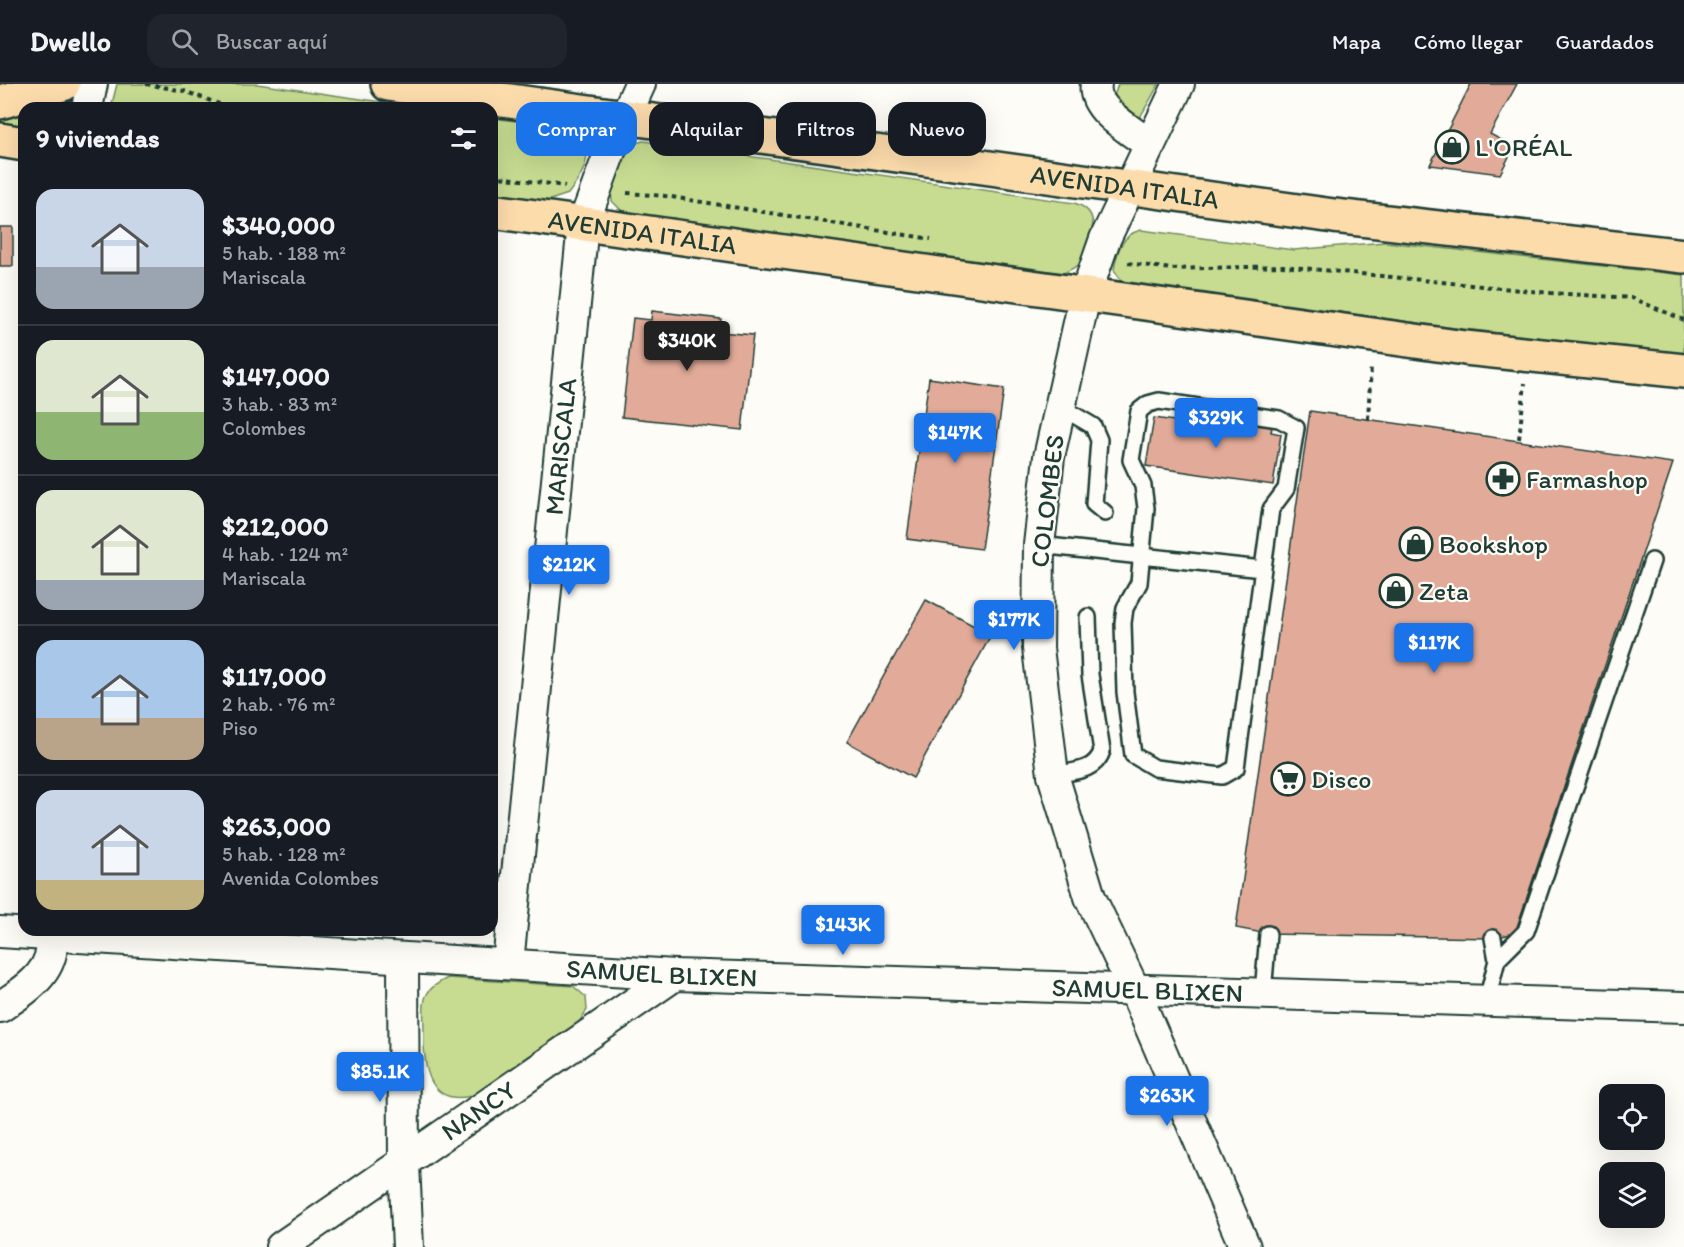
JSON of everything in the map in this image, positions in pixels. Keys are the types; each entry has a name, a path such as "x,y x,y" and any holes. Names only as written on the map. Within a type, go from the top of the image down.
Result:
{"main road":[{"path":"0,102 63,84"},
{"name":"AVENIDA ITALIA","path":"388,84 517,102"},
{"name":"AVENIDA ITALIA","path":"637,119 1334,216 1684,256"},
{"path":"0,140 18,143"},
{"name":"AVENIDA ITALIA","path":"498,213 1465,348 1684,371"}],"street":[{"path":"88,102 92,84"},
{"name":"MARISCALA","path":"632,102 640,84"},
{"path":"1096,84 1094,92 1101,106 1149,144"},
{"name":"COLOMBES","path":"1179,84 1104,239 1085,296 1048,457 1039,545 1038,648 1053,775 1090,897 1134,989 1245,1247"},
{"name":"MARISCALA","path":"508,963 583,225 610,156"},
{"name":"SAMUEL BLIXEN","path":"0,932 18,932"},
{"path":"0,1007 37,982 50,959 52,936"},
{"name":"SAMUEL BLIXEN","path":"94,936 675,975 1684,1007"},
{"path":"402,958 404,1164 408,1247"},
{"name":"NANCY","path":"281,1247 675,975"}],"lane":[{"path":"1159,401 1279,419 1296,428 1286,489 1271,509 1262,569 1236,768 1222,776 1155,768 1133,755 1125,692 1123,623 1125,608 1139,583 1146,507 1143,486 1131,460 1139,411 1148,404 1159,401"},
{"path":"1059,406 1093,426 1099,440 1094,504 1105,513"},
{"path":"1039,545 1141,554 1262,569"},
{"path":"1497,960 1526,932 1652,561"},
{"path":"1053,775 1090,768 1099,759 1102,751 1090,675 1088,617"},
{"path":"1263,993 1268,934"},
{"path":"1487,1000 1497,960 1493,938"}],"path":[{"path":"146,84 184,91 214,102"},
{"path":"1368,419 1370,380"},
{"path":"1519,439 1523,398"}],"green space":[{"path":"0,84 68,84 64,102 18,102 18,125 0,123"},
{"path":"117,84 257,84 382,102 112,102"},
{"path":"1118,84 1159,84 1135,126 1112,103"},
{"path":"498,119 516,121 516,156 586,156 583,171 568,194 547,201 498,195"},
{"path":"649,142 649,156 747,156 1074,203 1090,214 1092,229 1079,265 1062,274 628,212 621,210 612,201 611,187 626,156 637,156 637,143"},
{"path":"1141,230 1294,250 1385,242 1684,275 1684,354 1455,328 1123,283 1114,270 1121,245 1134,232"},
{"path":"448,978 573,986 586,997 587,1010 579,1022 475,1095 459,1098 446,1095 437,1089 427,1069 425,1056 425,1000 435,985"}],"building":[{"path":"1471,84 1517,84 1490,134 1514,147 1500,174 1430,165"},
{"path":"0,227 13,227 13,266 0,266"},
{"path":"652,311 721,319 720,332 753,335 742,430 622,417 633,318 651,320"},
{"path":"929,378 1004,389 981,549 907,539"},
{"path":"1310,411 1673,463 1515,933 1493,938 1268,934 1236,928"},
{"path":"1154,418 1209,426 1210,418 1272,427 1271,432 1281,434 1273,485 1146,466"},
{"path":"926,600 991,635 913,778 847,742"}],"place":[{"name":"L'ORÉAL","path":"1452,147"},
{"name":"Farmashop","path":"1503,479"},
{"name":"Bookshop","path":"1416,544"},
{"name":"Zeta","path":"1396,591"},
{"name":"Disco","path":"1288,779"}]}
